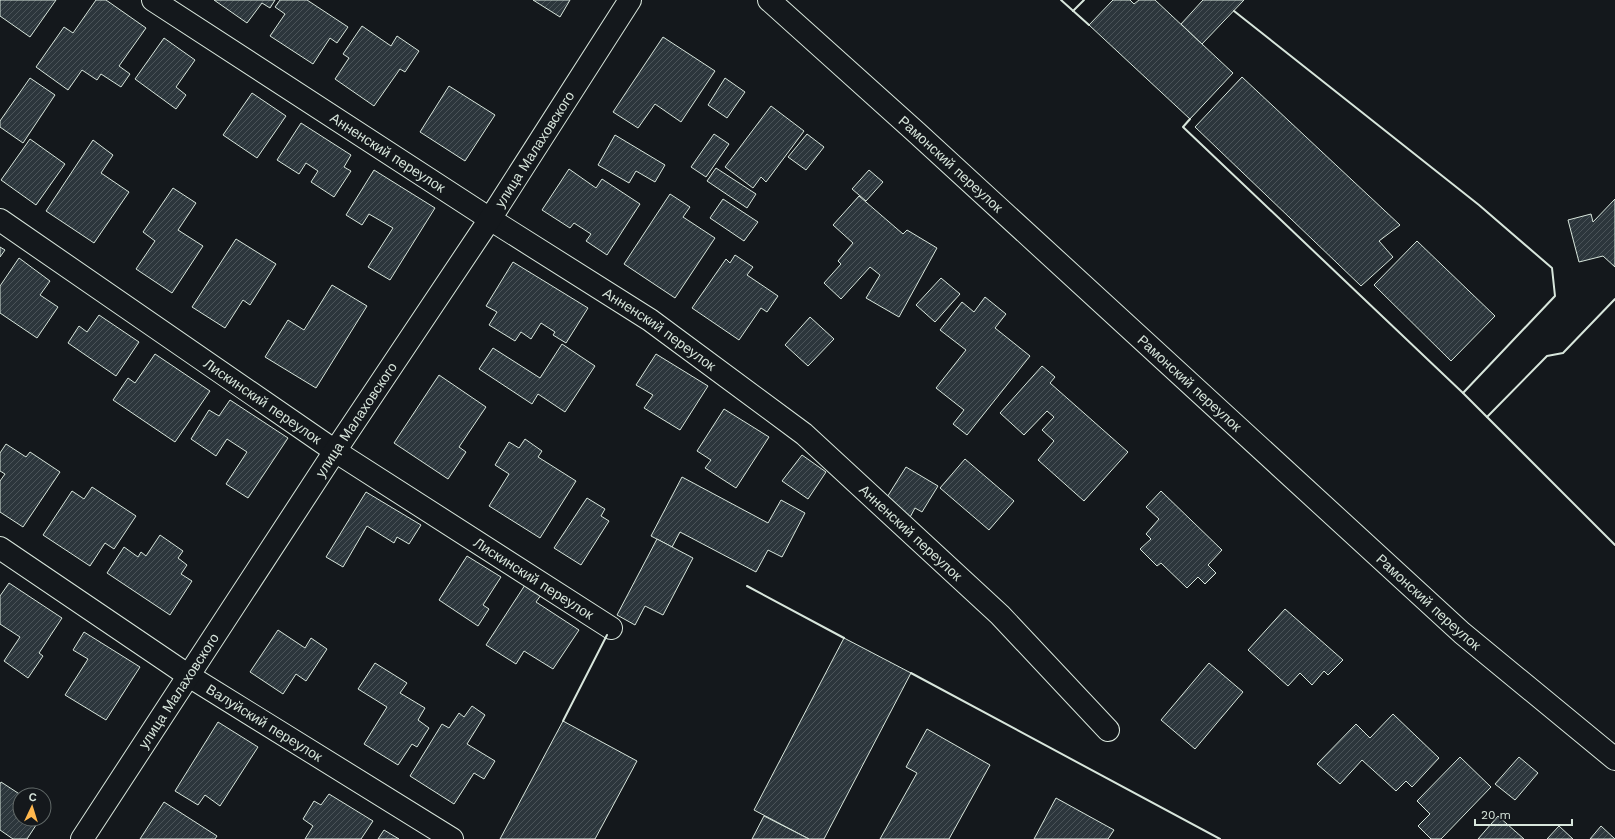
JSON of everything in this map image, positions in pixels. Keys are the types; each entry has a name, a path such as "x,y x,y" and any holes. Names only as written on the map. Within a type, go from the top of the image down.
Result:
{"street":[{"name":"Анненский переулок","path":"153,0 490,219 650,320 804,434 1000,615 1108,730"},
{"name":"улица Малаховского","path":"82,839 190,676 335,451 490,219 630,0"},
{"name":"Рамонский переулок","path":"770,0 912,128 1462,633 1615,759"},
{"name":"Лискинский переулок","path":"0,220 335,451 611,628"},
{"name":"Валуйский переулок","path":"0,548 190,676 452,839"}],"building":[{"path":"0,0 56,0 30,37 0,16"},
{"path":"96,0 106,0 146,28 119,66 130,74 121,87 101,74 97,80 82,70 68,90 36,67 64,27 73,33"},
{"path":"214,0 275,0 270,8 262,3 247,23"},
{"path":"280,0 307,0 348,27 337,43 330,38 313,64 270,36 285,14 275,7"},
{"path":"533,0 570,0 560,17"},
{"path":"1113,0 1130,0 1134,4 1139,0 1155,0 1233,73 1190,119 1089,25"},
{"path":"1203,0 1244,0 1202,44 1181,24"},
{"path":"362,26 391,46 397,36 419,51 405,72 400,69 374,106 335,79 349,58 343,54"},
{"path":"663,37 715,71 681,122 655,104 638,128 613,112"},
{"path":"164,38 195,60 176,87 186,95 176,109 135,79"},
{"path":"1242,77 1400,225 1379,241 1393,257 1361,286 1195,127"},
{"path":"30,78 55,95 23,143 0,127 0,121"},
{"path":"725,78 745,92 727,118 708,105"},
{"path":"449,86 495,115 465,161 420,132"},
{"path":"252,93 286,116 257,158 223,135"},
{"path":"771,106 804,131 766,182 761,177 753,188 725,167"},
{"path":"301,123 351,155 344,167 351,171 334,197 311,182 318,171 306,163 299,174 277,160"},
{"path":"714,134 729,144 706,177 691,167"},
{"path":"807,134 824,147 806,170 788,157"},
{"path":"615,135 665,165 655,182 636,171 629,183 598,165"},
{"path":"30,139 65,164 36,205 1,180"},
{"path":"93,140 113,155 101,173 129,192 94,243 46,211"},
{"path":"716,168 756,194 747,208 707,181"},
{"path":"569,169 596,188 602,179 640,204 607,255 586,241 591,234 574,223 570,228 542,210"},
{"path":"374,170 435,208 390,280 368,267 393,228 369,214 362,225 346,215"},
{"path":"869,170 883,182 866,201 852,189"},
{"path":"173,188 196,203 178,230 203,246 172,293 136,269 155,241 143,232"},
{"path":"670,194 690,207 683,217 715,238 675,298 624,264"},
{"path":"859,196 903,234 907,230 937,248 899,317 866,298 880,275 870,267 841,299 824,283 841,264 838,261 853,243 833,225"},
{"path":"723,199 758,222 744,241 710,218"},
{"path":"1615,199 1615,267 1603,256 1579,262 1568,220 1591,214 1593,222"},
{"path":"236,239 276,264 250,305 243,300 225,328 192,307"},
{"path":"1417,241 1495,316 1451,361 1374,285"},
{"path":"0,247 5,250 0,257"},
{"path":"735,255 753,267 747,275 778,296 767,312 761,308 739,340 692,308 726,259 730,263"},
{"path":"19,258 50,281 40,295 58,307 37,338 0,313 0,286"},
{"path":"513,262 588,308 566,343 553,335 555,332 541,323 531,339 521,332 515,341 489,325 497,312 486,306"},
{"path":"941,278 960,294 935,322 916,305"},
{"path":"332,285 367,306 316,388 265,357 288,320 304,330"},
{"path":"985,297 1006,314 995,328 1030,356 967,435 953,424 964,410 936,388 966,350 940,330 962,302 974,312"},
{"path":"99,315 139,342 116,376 68,343 79,326 87,332"},
{"path":"810,317 834,339 808,366 785,345"},
{"path":"562,344 595,366 565,412 538,394 532,404 479,369 493,348 540,378"},
{"path":"155,354 210,391 175,442 113,400 128,378 135,383"},
{"path":"656,354 708,386 680,430 644,408 653,395 636,385"},
{"path":"1042,366 1055,377 1050,383 1128,452 1084,501 1038,460 1054,441 1042,430 1054,417 1047,411 1024,435 1000,413"},
{"path":"439,375 486,407 459,447 466,452 448,479 394,443"},
{"path":"230,400 288,438 248,498 226,484 247,452 227,439 216,456 191,439 209,410 219,416"},
{"path":"724,409 769,437 736,488 705,468 711,460 697,451"},
{"path":"525,439 542,451 538,457 576,481 540,538 489,506 509,474 495,465 509,442 519,448"},
{"path":"6,444 26,457 30,452 60,472 23,527 0,512 0,481 5,474 0,471 0,453"},
{"path":"802,455 826,472 808,499 782,481"},
{"path":"965,459 1014,501 989,530 940,488"},
{"path":"906,467 938,486 922,512 915,508 909,519 884,502"},
{"path":"682,477 768,523 781,500 805,513 782,557 768,550 756,572 680,532 672,547 651,536"},
{"path":"92,487 136,516 114,549 105,543 90,566 43,535 72,491 84,499"},
{"path":"1161,491 1222,550 1208,565 1216,573 1205,584 1198,577 1187,588 1161,563 1157,566 1140,549 1151,539 1146,534 1159,519 1146,507"},
{"path":"366,492 421,525 409,544 397,537 394,543 367,526 343,567 326,557"},
{"path":"587,498 605,509 601,516 609,521 581,565 554,548"},
{"path":"160,535 183,551 178,558 187,565 181,574 192,581 170,615 107,573 124,547 138,557 141,552 146,556"},
{"path":"657,539 693,558 663,615 645,606 635,625 617,615"},
{"path":"467,556 501,577 483,605 489,609 478,626 439,600"},
{"path":"9,583 62,618 39,653 43,656 28,678 4,661 20,637 0,624 0,596"},
{"path":"525,585 541,595 536,602 579,630 553,669 524,651 516,664 486,645"},
{"path":"1285,609 1343,660 1328,675 1324,671 1312,685 1300,673 1288,686 1248,650"},
{"path":"278,630 305,648 311,638 327,649 306,681 296,674 283,694 250,672"},
{"path":"84,632 140,667 106,720 65,695 88,659 73,650"},
{"path":"844,638 911,673 824,839 809,839 754,810"},
{"path":"375,663 407,683 400,693 425,708 418,720 429,728 417,747 412,744 398,765 364,744 387,707 358,689"},
{"path":"1209,663 1243,692 1195,749 1161,720"},
{"path":"472,706 485,715 467,744 495,761 484,779 474,773 454,804 410,776 442,724 449,728 459,713 464,717"},
{"path":"1393,714 1439,758 1412,787 1406,781 1396,791 1362,760 1340,784 1317,764 1356,724 1370,738"},
{"path":"563,721 637,761 595,839 500,839"},
{"path":"218,722 258,747 220,806 205,795 198,805 175,791"},
{"path":"927,729 990,765 949,839 880,839 917,773 906,767"},
{"path":"1460,757 1491,787 1441,839 1431,839 1418,826 1430,814 1417,801"},
{"path":"1519,757 1538,773 1515,800 1495,784"},
{"path":"1,782 12,789 12,827 35,827 27,839 13,839 0,830"},
{"path":"329,794 373,821 361,839 305,839 313,826 303,819 314,801 321,805"},
{"path":"1056,798 1114,830 1108,839 1034,839"},
{"path":"164,802 217,836 215,839 140,839"},
{"path":"764,816 809,839 752,839"},
{"path":"1498,816 1524,839 1478,839"},
{"path":"1559,826 1573,839 1547,839"},
{"path":"1601,826 1615,839 1590,839"},
{"path":"384,830 399,839 378,839"}],"wall":[{"path":"1061,0 1089,25"},
{"path":"1073,11 1084,0"},
{"path":"1234,11 1479,205 1552,268 1555,296 1463,393"},
{"path":"1190,119 1183,127 1463,393 1615,545"},
{"path":"1487,417 1547,356 1563,353 1615,299"},
{"path":"747,586 844,638"},
{"path":"563,721 607,635"},
{"path":"911,673 1220,839"}]}
